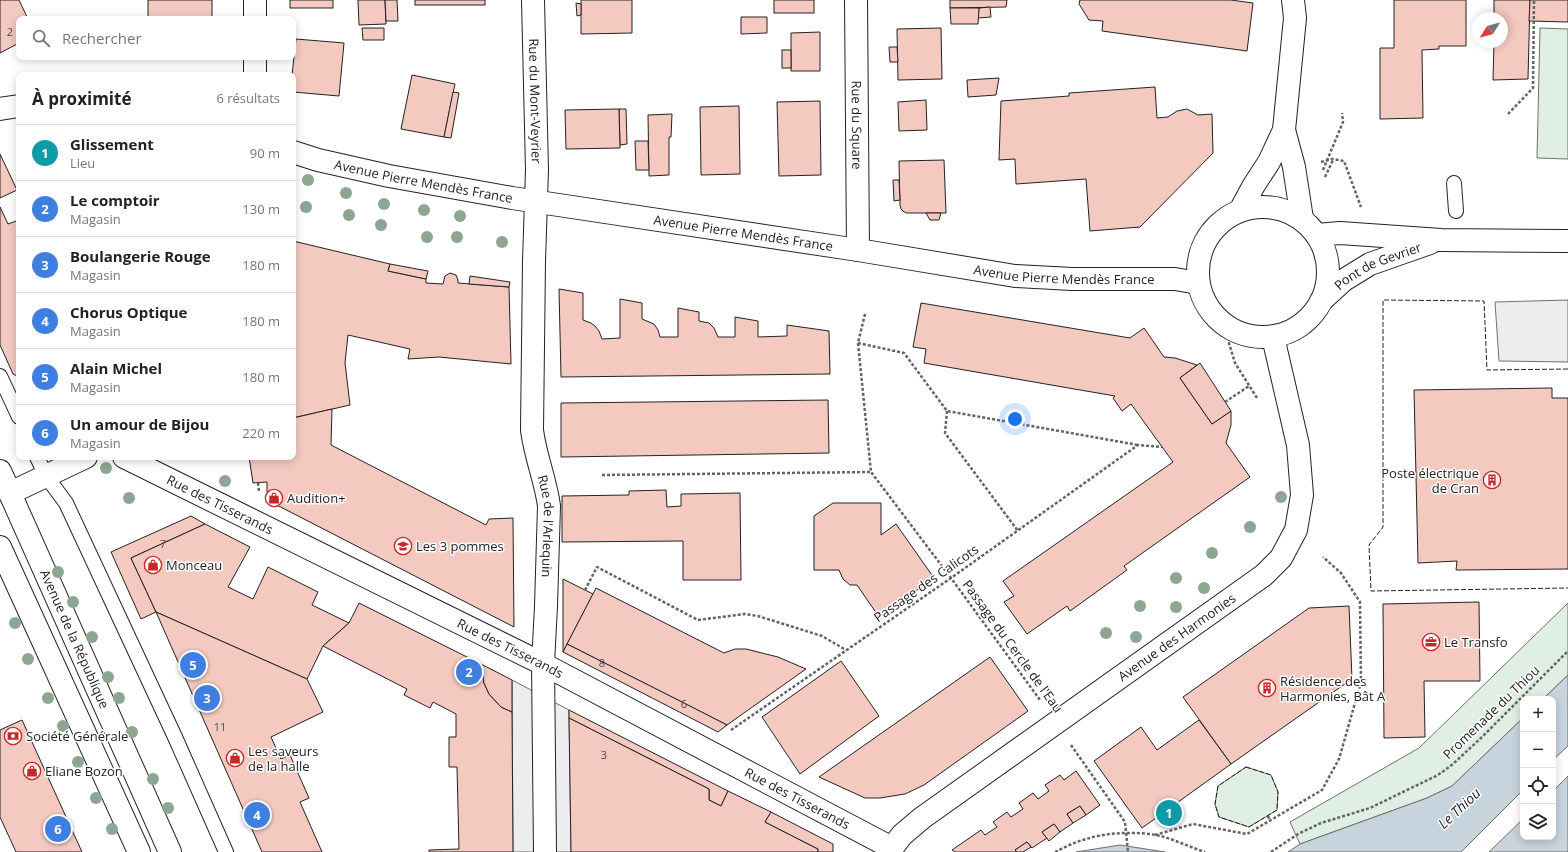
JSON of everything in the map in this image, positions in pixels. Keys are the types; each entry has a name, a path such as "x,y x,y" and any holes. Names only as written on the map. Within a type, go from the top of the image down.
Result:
{"street":[{"path":"255,0 255,16"},
{"name":"Rue du Mont-Veyrier","path":"533,0 537,170 536,201"},
{"name":"Rue du Square","path":"856,0 858,250"},
{"path":"1241,209 1269,162 1284,130 1295,18 1293,0"},
{"path":"255,60 255,72"},
{"path":"0,109 16,106"},
{"path":"1284,130 1294,167 1302,219"},
{"name":"Avenue Pierre Mendès France","path":"296,153 318,160 390,176 536,201 858,250 1015,276 1080,279 1174,279 1198,283"},
{"name":"Rue de l'Arlequin","path":"536,201 532,430 535,450 548,495 549,506 543,664 545,852"},
{"path":"1262,206 1283,209 1302,219 1317,234 1325,250 1328,267 1327,284 1321,301 1313,314 1301,325 1288,332 1273,337 1255,337 1238,332 1223,323 1211,312 1203,298 1198,283 1197,264 1202,246 1211,230 1225,218 1241,209 1262,206"},
{"name":"Pont de Gevrier","path":"1317,234 1340,233 1441,240 1565,242"},
{"name":"Pont de Gevrier","path":"1321,301 1344,280 1370,264 1441,240"},
{"name":"Avenue des Harmonies","path":"890,850 902,834 912,825 1264,575 1281,558 1296,530 1302,495 1298,445 1273,337"},
{"path":"10,492 42,466 71,460"},
{"name":"Rue des Tisserands","path":"130,460 543,664 890,850"},
{"name":"Avenue de la République","path":"0,471 170,852"},
{"path":"0,547 139,852"}],"lane":[{"path":"1454,183 1456,211"},
{"path":"0,376 16,411"},
{"path":"42,466 66,503 175,736 226,852"}],"path":[{"path":"1508,114 1533,88 1534,0"},
{"path":"1321,175 1343,122 1342,113"},
{"path":"1344,161 1372,235"},
{"path":"602,475 871,472 858,343 865,314"},
{"path":"1223,323 1235,363 1259,400"},
{"path":"858,343 904,353 946,411 945,433 1018,531"},
{"path":"1225,402 1249,386"},
{"path":"946,411 1138,445 1162,447"},
{"name":"Passage des Calicots","path":"704,749 951,578 1138,445"},
{"name":"Passage du Cercle de l'Eau","path":"871,472 951,578 1126,822 1128,852"},
{"path":"1155,835 1193,824 1247,834 1322,790 1339,759 1361,682 1360,602 1341,572 1323,557"},
{"path":"585,590 597,567 698,620 745,614 758,616 822,636 846,650"},
{"name":"Promenade du Thiou","path":"1271,852 1298,834 1316,825 1370,808 1438,775 1453,764 1482,737 1568,651"},
{"path":"1268,816 1270,820"},
{"path":"1055,852 1088,838 1127,834 1155,835 1205,852"}],"green space":[{"path":"1540,28 1568,29 1568,159 1537,158"},
{"path":"1568,603 1568,675 1546,696 1520,696 1520,721 1452,786 1427,798 1300,844 1290,822 1419,748"},
{"path":"1246,767 1271,775 1278,792 1277,810 1249,827 1219,817 1215,804 1218,786"}],"shaded area":[{"path":"1568,300 1568,362 1499,361 1495,302"},
{"path":"512,680 569,710 571,852 513,852"}],"water":[{"path":"1568,675 1568,746 1556,757 1556,696 1546,696"},
{"name":"Le Thiou","path":"1520,721 1520,793 1461,852 1288,852 1300,844 1427,798 1452,786"},
{"path":"1568,776 1568,852 1489,852 1520,822 1520,840 1556,840 1556,788"},
{"path":"1120,845 1165,852 1076,852"}],"building":[{"path":"0,0 19,0 27,16 16,16 16,45 0,53"},
{"path":"148,0 212,0 212,16 148,16"},
{"path":"290,0 333,0 333,8 290,8"},
{"path":"358,0 385,0 386,24 359,25"},
{"path":"385,0 397,0 398,21 386,21"},
{"path":"415,0 485,0 485,5 415,5"},
{"path":"581,0 632,0 632,33 581,34"},
{"path":"774,0 814,0 814,13 774,13"},
{"path":"950,0 1007,0 1006,7 950,8"},
{"path":"1080,0 1231,0 1253,3 1247,51 1102,31 1103,21 1089,20 1079,4"},
{"path":"1394,0 1466,0 1466,46 1439,46 1439,49 1422,50 1423,118 1380,119 1380,48 1394,48"},
{"path":"1494,0 1530,0 1528,79 1493,80 1494,48 1508,48 1508,12 1494,12"},
{"path":"1530,0 1568,0 1568,22 1529,21"},
{"path":"576,3 581,4 581,15 577,16"},
{"path":"990,7 991,17 978,18 979,8"},
{"path":"950,8 979,8 978,24 951,24"},
{"path":"741,17 767,17 767,33 741,34"},
{"path":"362,28 384,28 384,40 363,40"},
{"path":"941,28 942,79 898,80 897,29"},
{"path":"820,32 820,71 791,71 791,33"},
{"path":"296,39 344,43 339,96 296,92 296,72 292,72 294,60 296,60"},
{"path":"889,47 897,47 898,62 890,62"},
{"path":"782,50 791,50 791,68 782,68"},
{"path":"412,75 455,84 444,137 401,129"},
{"path":"999,78 996,95 968,97 967,80"},
{"path":"1155,87 1157,118 1168,117 1177,111 1187,109 1198,115 1212,114 1213,153 1140,227 1090,231 1086,179 1016,184 1015,159 999,160 1001,101 1069,96 1069,93"},
{"path":"453,92 459,93 451,138 444,137"},
{"path":"926,100 927,130 899,131 898,102"},
{"path":"820,101 821,175 779,176 777,102"},
{"path":"739,106 740,174 701,175 700,107"},
{"path":"619,109 626,109 627,144 620,145"},
{"path":"619,109 620,148 566,149 565,110"},
{"path":"672,114 671,137 669,137 669,175 649,176 648,115"},
{"path":"635,141 648,141 649,170 636,170"},
{"path":"0,154 16,190 0,198"},
{"path":"944,160 946,213 906,213 903,211 900,205 899,161"},
{"path":"893,180 899,180 900,200 894,201"},
{"path":"0,207 8,224 16,221 16,376 13,374 0,345"},
{"path":"926,213 941,213 939,220 930,220"},
{"path":"296,242 390,264 388,271 426,279 426,283 443,284 445,276 450,273 456,275 458,283 509,287 511,364 439,357 408,359 410,349 348,335 345,363 350,405 296,417"},
{"path":"390,264 428,271 426,279 388,271"},
{"path":"470,276 510,282 509,287 469,284"},
{"path":"559,289 583,293 583,320 595,326 602,339 620,338 620,299 642,303 642,319 654,324 660,337 678,337 678,308 699,312 699,321 709,323 714,328 718,337 735,337 735,317 758,321 758,337 787,336 787,325 829,331 830,374 561,377"},
{"path":"921,303 1130,338 1144,328 1164,357 1175,358 1197,365 1180,378 1212,424 1231,411 1231,425 1226,443 1250,477 1124,566 1127,570 1070,611 1067,606 1027,634 1004,602 1014,596 1003,581 1173,462 1131,404 1122,411 1113,398 1115,396 924,363 926,349 913,347"},
{"path":"1200,363 1231,411 1212,424 1180,378"},
{"name":"Poste électrique de Cran","path":"1552,388 1552,398 1568,398 1568,569 1456,570 1457,561 1418,563 1414,390"},
{"path":"828,400 829,453 561,457 561,403"},
{"path":"332,409 331,445 486,525 489,519 513,518 514,627 269,501 273,494 267,492 267,482 253,483 249,460 296,460 296,417"},
{"path":"666,490 667,507 681,506 681,494 740,493 741,580 683,580 683,541 562,542 562,496 629,495 629,491"},
{"path":"833,503 881,503 881,535 896,524 934,578 879,617 857,585 850,585 843,579 839,570 814,570 814,516"},
{"path":"191,516 205,524 131,558 156,612 141,619 111,552"},
{"path":"205,524 250,547 228,587 253,599 268,567 318,592 312,605 349,623 323,646 307,679 156,612 131,558"},
{"path":"563,579 593,594 563,652"},
{"path":"596,588 724,653 735,649 746,649 778,657 806,669 727,725 567,644"},
{"name":"Le Transfo","path":"1479,602 1480,681 1424,681 1425,737 1384,738 1383,604"},
{"path":"359,603 481,664 484,683 489,694 501,707 512,712 513,852 429,852 429,850 459,849 457,767 449,767 449,737 456,737 456,714 433,702 430,708 404,695 407,689 323,646 349,623"},
{"name":"Résidence des Harmonies, Bât A","path":"1349,606 1352,679 1231,764 1183,697 1309,608"},
{"path":"156,612 307,679 323,712 271,737 281,759 290,755 309,798 300,802 322,852 262,852"},
{"path":"567,644 727,725 718,732 563,652"},
{"path":"990,657 1028,711 924,785 905,794 880,798 865,798 819,777"},
{"path":"841,661 879,716 800,774 762,717"},
{"path":"481,664 512,680 512,712 501,707 489,694 484,683"},
{"path":"569,710 728,791 721,806 709,800 709,789 569,718"},
{"path":"569,718 709,789 709,800 721,806 728,791 771,812 765,822 818,849 818,852 571,852"},
{"path":"22,720 82,852 16,852 0,817 0,730"},
{"path":"1199,720 1231,764 1142,828 1094,761 1141,727 1157,750"},
{"path":"1076,771 1100,805 1086,815 1080,806 1067,814 1073,823 1060,832 1054,824 1042,832 1047,838 1032,848 1027,842 1015,850 1017,852 955,852 952,850 981,830 985,835 997,827 993,822 1007,812 1011,817 1023,809 1019,803 1033,793 1038,799 1049,791 1045,785 1060,775 1064,780"},
{"path":"1080,806 1086,815 1073,823 1067,814"},
{"path":"771,812 833,844 833,852 818,852 818,849 765,822"},
{"path":"1054,824 1060,832 1049,841 1042,832"},
{"path":"1027,842 1031,847 1023,852 1017,852 1015,850"}],"fence":[{"path":"1568,369 1487,370 1484,301 1383,300 1383,527 1369,545 1371,591 1568,588"},
{"path":"1246,767 1271,775 1278,792 1277,810 1249,827 1219,817 1215,804 1218,786 1246,767"}],"place":[{"name":"Poste électrique de Cran","path":"1492,480"},
{"name":"Audition+","path":"274,498"},
{"name":"Les 3 pommes","path":"403,546"},
{"name":"Monceau","path":"153,565"},
{"name":"Le Transfo","path":"1431,642"},
{"name":"Alain Michel","path":"193,665"},
{"name":"Le comptoir","path":"469,672"},
{"name":"Résidence des Harmonies, Bât A","path":"1267,688"},
{"name":"Boulangerie Rouge","path":"207,698"},
{"name":"Société Générale","path":"13,736"},
{"name":"Les saveurs de la halle","path":"235,758"},
{"name":"Eliane Bozon","path":"32,771"},
{"name":"Glissement","path":"1169,813"},
{"name":"Chorus Optique","path":"257,815"},
{"name":"Un amour de Bijou","path":"58,829"}]}
